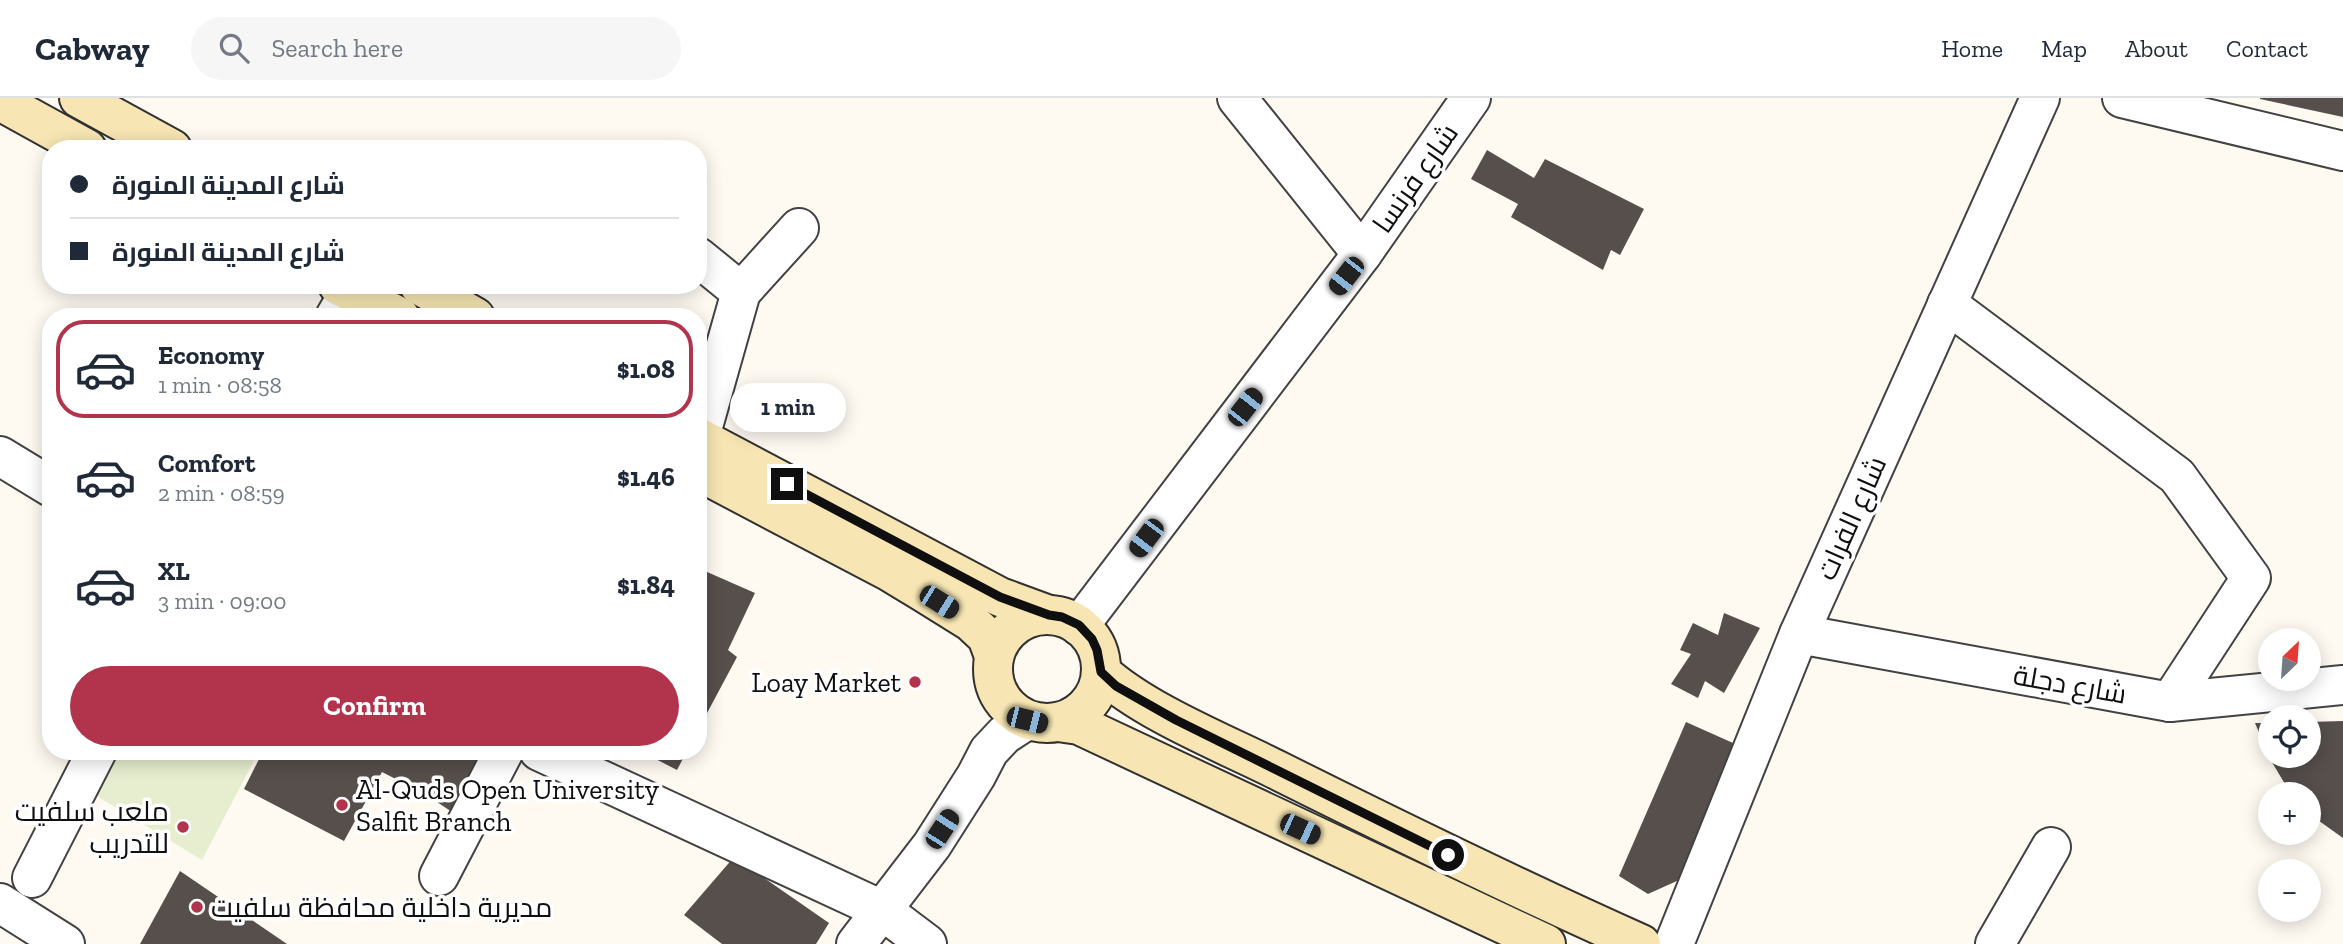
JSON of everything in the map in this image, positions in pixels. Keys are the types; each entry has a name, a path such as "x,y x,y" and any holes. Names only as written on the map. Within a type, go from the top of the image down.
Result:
{"main road":[{"path":"79,98 156,140"},
{"path":"0,101 72,140"},
{"path":"435,294 459,308"},
{"path":"341,298 372,308"},
{"path":"707,452 1000,597 1064,620 1092,639 1101,672 1097,691 1087,706 1072,717 1043,721"},
{"path":"707,453 971,622 987,637 994,656"},
{"path":"1064,620 1030,617 1010,628 1001,640 992,667 999,695 1010,709 1043,721 1079,725 1546,944"},
{"path":"1101,672 1116,686 1176,720 1511,886 1641,944"}],"street":[{"path":"1237,98 1362,254"},
{"name":"شارع فرنسا","path":"1064,620 1362,254 1471,98"},
{"name":"شارع الفرات","path":"1674,944 1799,634 2040,98"},
{"path":"2122,98 2187,105 2343,151"},
{"path":"707,418 741,292 799,228"},
{"path":"707,264 741,292"},
{"path":"1947,304 2177,476 2251,578 2170,702"},
{"path":"0,456 42,482"},
{"name":"شارع دجلة","path":"1799,634 2170,702 2343,685"},
{"path":"856,944 932,845 989,751 1004,735 1043,721"},
{"path":"33,878 92,760"},
{"path":"439,876 499,760"},
{"path":"559,760 882,909 927,944"},
{"path":"1995,944 2051,847"},
{"path":"0,903 65,944"},
{"path":"0,932 18,944"}],"green space":[{"name":"ملعب سلفيت للتدريب","path":"110,760 254,760 202,860 92,793"}],"building":[{"path":"2343,98 2343,117 2260,99"},
{"path":"1487,150 1534,178 1545,159 1644,209 1620,255 1611,250 1603,270 1511,217 1518,204 1471,179"},
{"path":"707,572 755,593 728,650 737,657 707,713"},
{"path":"1724,613 1760,628 1724,693 1705,681 1698,698 1671,684 1691,654 1680,650 1693,623 1718,635"},
{"path":"2343,721 2343,838 2321,822 2321,782 2284,782 2275,768 2321,768 2321,722"},
{"path":"1686,722 1733,743 1679,880 1648,894 1619,876"},
{"path":"258,760 480,760 452,812 425,794 382,772 344,841 244,789"},
{"path":"658,760 682,760 677,770"},
{"path":"734,857 829,923 816,944 722,944 684,915"},
{"name":"مديرية داخلية محافظة سلفيت","path":"180,871 287,944 140,944"}],"place":[{"name":"Loay Market","path":"915,682"},
{"name":"Al-Quds Open University Salfit Branch","path":"342,805"},
{"name":"ملعب سلفيت للتدريب","path":"183,827"},
{"name":"مديرية داخلية محافظة سلفيت","path":"197,907"}],"route":[{"path":"787,484 1000,597 1079,625 1092,639 1101,672 1116,686 1176,720 1448,855"}]}
